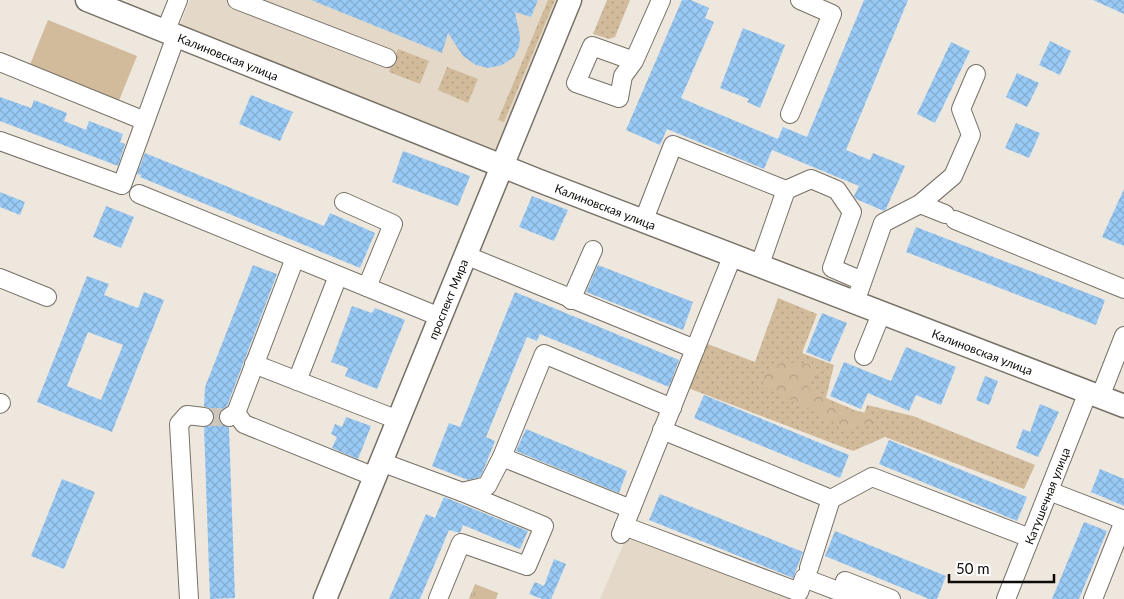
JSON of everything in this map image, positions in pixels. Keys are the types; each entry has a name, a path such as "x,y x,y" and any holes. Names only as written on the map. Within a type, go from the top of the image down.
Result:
{"main road":[{"name":"Калиновская улица","path":"87,0 732,257 1124,406"},
{"name":"проспект Мира","path":"325,599 570,0"}],"street":[{"path":"0,141 122,185 145,121 171,34 178,0"},
{"path":"237,0 387,58"},
{"path":"634,61 661,0"},
{"path":"790,114 832,14 800,0"},
{"path":"0,62 145,121"},
{"path":"854,304 883,222 920,204 953,176 971,135 961,109 976,74"},
{"path":"643,222 673,145 786,190 811,179 837,190 852,212 832,268 862,282"},
{"path":"759,267 786,190"},
{"path":"139,194 440,317"},
{"path":"344,202 393,224 367,287"},
{"path":"920,204 1124,289"},
{"path":"571,300 593,250"},
{"path":"465,255 571,300 695,349"},
{"path":"732,257 622,530 799,592 831,500 872,477 1030,538"},
{"path":"295,258 232,415 244,424 378,470 462,492 544,526 527,566 461,543 438,599"},
{"path":"297,381 338,276"},
{"path":"0,278 47,297"},
{"path":"864,356 882,314"},
{"name":"Катушечная улица","path":"1008,599 1049,491 1094,394 1124,336"},
{"path":"462,492 487,486 502,457 544,354 672,408"},
{"path":"254,364 398,420"},
{"path":"189,599 179,424 187,416 204,417"},
{"path":"662,430 831,500"},
{"path":"502,457 631,509"},
{"path":"1049,491 1124,521 1093,599"},
{"path":"806,573 859,599"},
{"path":"806,573 891,599"}],"shaded area":[{"path":"190,0 557,0 495,152 180,25"},
{"path":"627,536 788,599 600,599"}],"green space":[{"path":"548,0 555,0 504,122 498,120"},
{"path":"607,0 630,0 615,37 609,39 593,34"},
{"path":"48,20 137,56 118,103 29,67"},
{"path":"398,49 429,61 420,84 389,72"},
{"path":"447,67 478,79 468,103 438,90"},
{"path":"778,298 817,314 802,353 834,365 826,398 864,414 867,405 913,416 1035,465 1024,489 885,437 853,451 688,388 705,343 755,362"},
{"path":"782,362 809,364 817,376 807,387 837,407 872,414 872,423 847,429 763,386 763,376"},
{"path":"475,584 498,593 496,599 469,599"}],"building":[{"path":"311,0 538,0 531,17 515,12 520,36 519,47 514,57 502,65 488,68 476,65 463,56 448,33 442,53"},
{"path":"682,0 691,0 709,8 705,18 714,22 681,98 778,139 783,127 807,137 864,0 908,0 846,150 870,160 873,153 905,166 884,211 856,199 854,196 859,186 772,150 764,169 667,129 660,145 626,130"},
{"path":"1093,0 1124,0 1124,14"},
{"path":"743,28 785,45 760,108 747,102 749,99 720,88"},
{"path":"1050,41 1071,51 1060,75 1039,65"},
{"path":"951,42 970,51 935,123 917,114"},
{"path":"1017,73 1039,83 1027,107 1006,97"},
{"path":"251,95 293,112 280,141 239,124"},
{"path":"0,97 31,108 34,100 67,113 64,121 86,130 89,121 123,134 120,142 125,144 118,166 0,121"},
{"path":"1016,123 1040,133 1029,158 1005,148"},
{"path":"403,151 470,176 458,206 392,182"},
{"path":"145,153 324,226 330,213 375,233 360,268 140,177 141,175 137,174"},
{"path":"1124,189 1124,246 1102,237"},
{"path":"0,192 25,202 20,215 0,207"},
{"path":"532,196 568,210 554,241 519,227"},
{"path":"106,206 134,217 121,248 93,237"},
{"path":"916,227 1105,300 1096,325 906,252"},
{"path":"253,265 277,274 227,406 220,411 218,416 220,423 229,428 235,598 210,599 204,427 212,424 215,418 211,409 204,406 205,387"},
{"path":"598,265 693,302 683,330 586,292"},
{"path":"87,276 109,284 104,295 138,308 144,292 164,300 112,432 37,402","holes":["88,332 123,345 101,400 67,386"]},
{"path":"515,292 679,360 669,387 540,334 537,341 527,337 486,437 495,441 483,471 480,477 468,480 432,466 449,423 460,427"},
{"path":"352,306 372,313 375,308 405,320 377,389 345,376 348,368 331,362"},
{"path":"822,313 847,323 830,362 806,352"},
{"path":"906,347 956,367 941,405 916,395 909,411 868,393 861,409 830,396 844,362 891,381"},
{"path":"985,376 998,381 989,405 976,400"},
{"path":"704,395 849,455 840,478 694,418"},
{"path":"1040,404 1059,412 1038,457 1016,448 1023,429 1030,432"},
{"path":"346,417 371,426 358,459 332,448 337,437 331,434 335,424 342,427"},
{"path":"526,429 627,471 619,493 516,451"},
{"path":"889,440 1027,497 1017,521 879,464"},
{"path":"1100,469 1124,479 1124,506 1091,492"},
{"path":"62,479 95,492 64,569 31,556"},
{"path":"660,494 803,552 793,578 649,520"},
{"path":"444,497 528,531 520,549 463,525 460,533 449,530 420,599 389,599 426,514 435,518"},
{"path":"1084,522 1107,531 1079,599 1052,599"},
{"path":"835,531 946,576 937,599 929,599 825,556"},
{"path":"554,559 566,564 551,599 542,599 529,594 535,582 544,586"}],"tunnel":[{"path":"204,417 229,417"}]}
